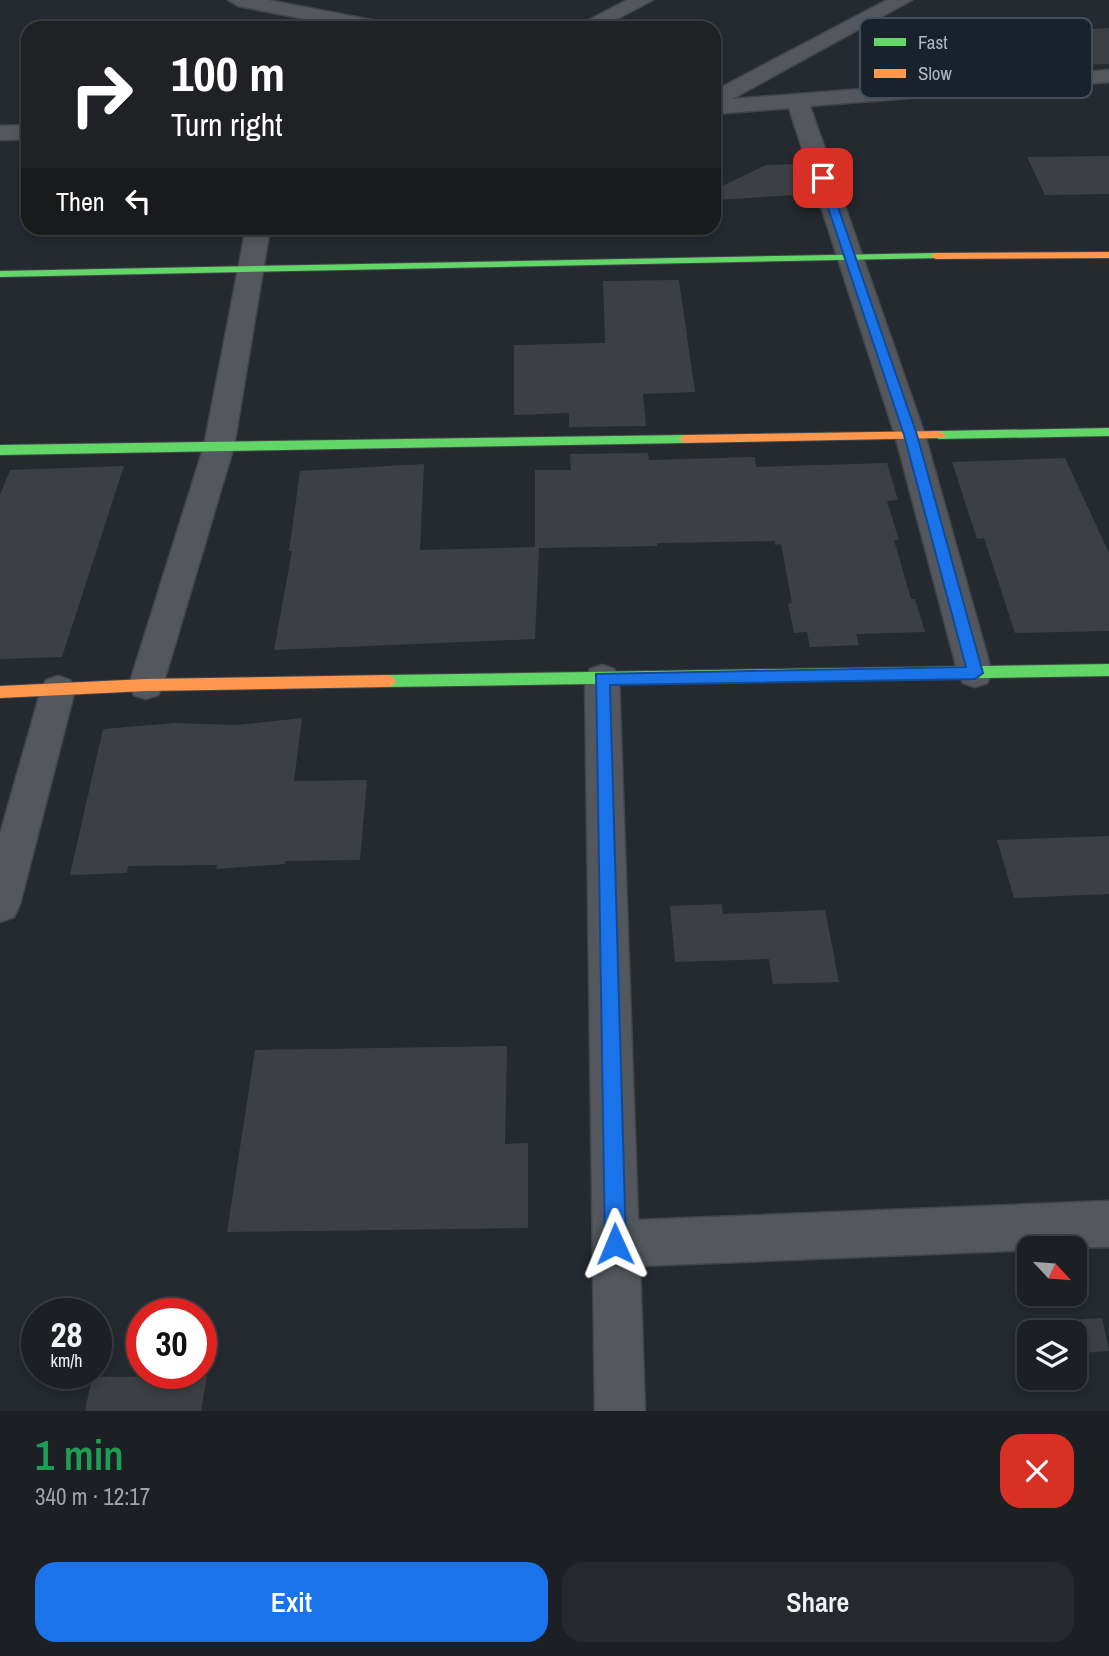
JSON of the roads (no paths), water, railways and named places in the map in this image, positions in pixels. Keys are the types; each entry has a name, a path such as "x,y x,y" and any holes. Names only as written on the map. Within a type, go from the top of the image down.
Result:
{"street":[{"path":"238,0 347,21"},
{"path":"322,16 342,0"},
{"path":"599,21 643,0"},
{"path":"868,18 902,0"},
{"path":"721,96 860,22"},
{"path":"721,106 860,95"},
{"path":"797,100 910,435 975,673"},
{"path":"0,133 21,132"},
{"path":"146,685 219,446 257,235"},
{"path":"0,274 250,272 849,256 1109,255"},
{"path":"0,450 1109,432"},
{"path":"0,692 146,685 1109,670"},
{"path":"602,679 620,1411"},
{"path":"0,904 58,690"},
{"path":"615,1244 1109,1224"}]}
